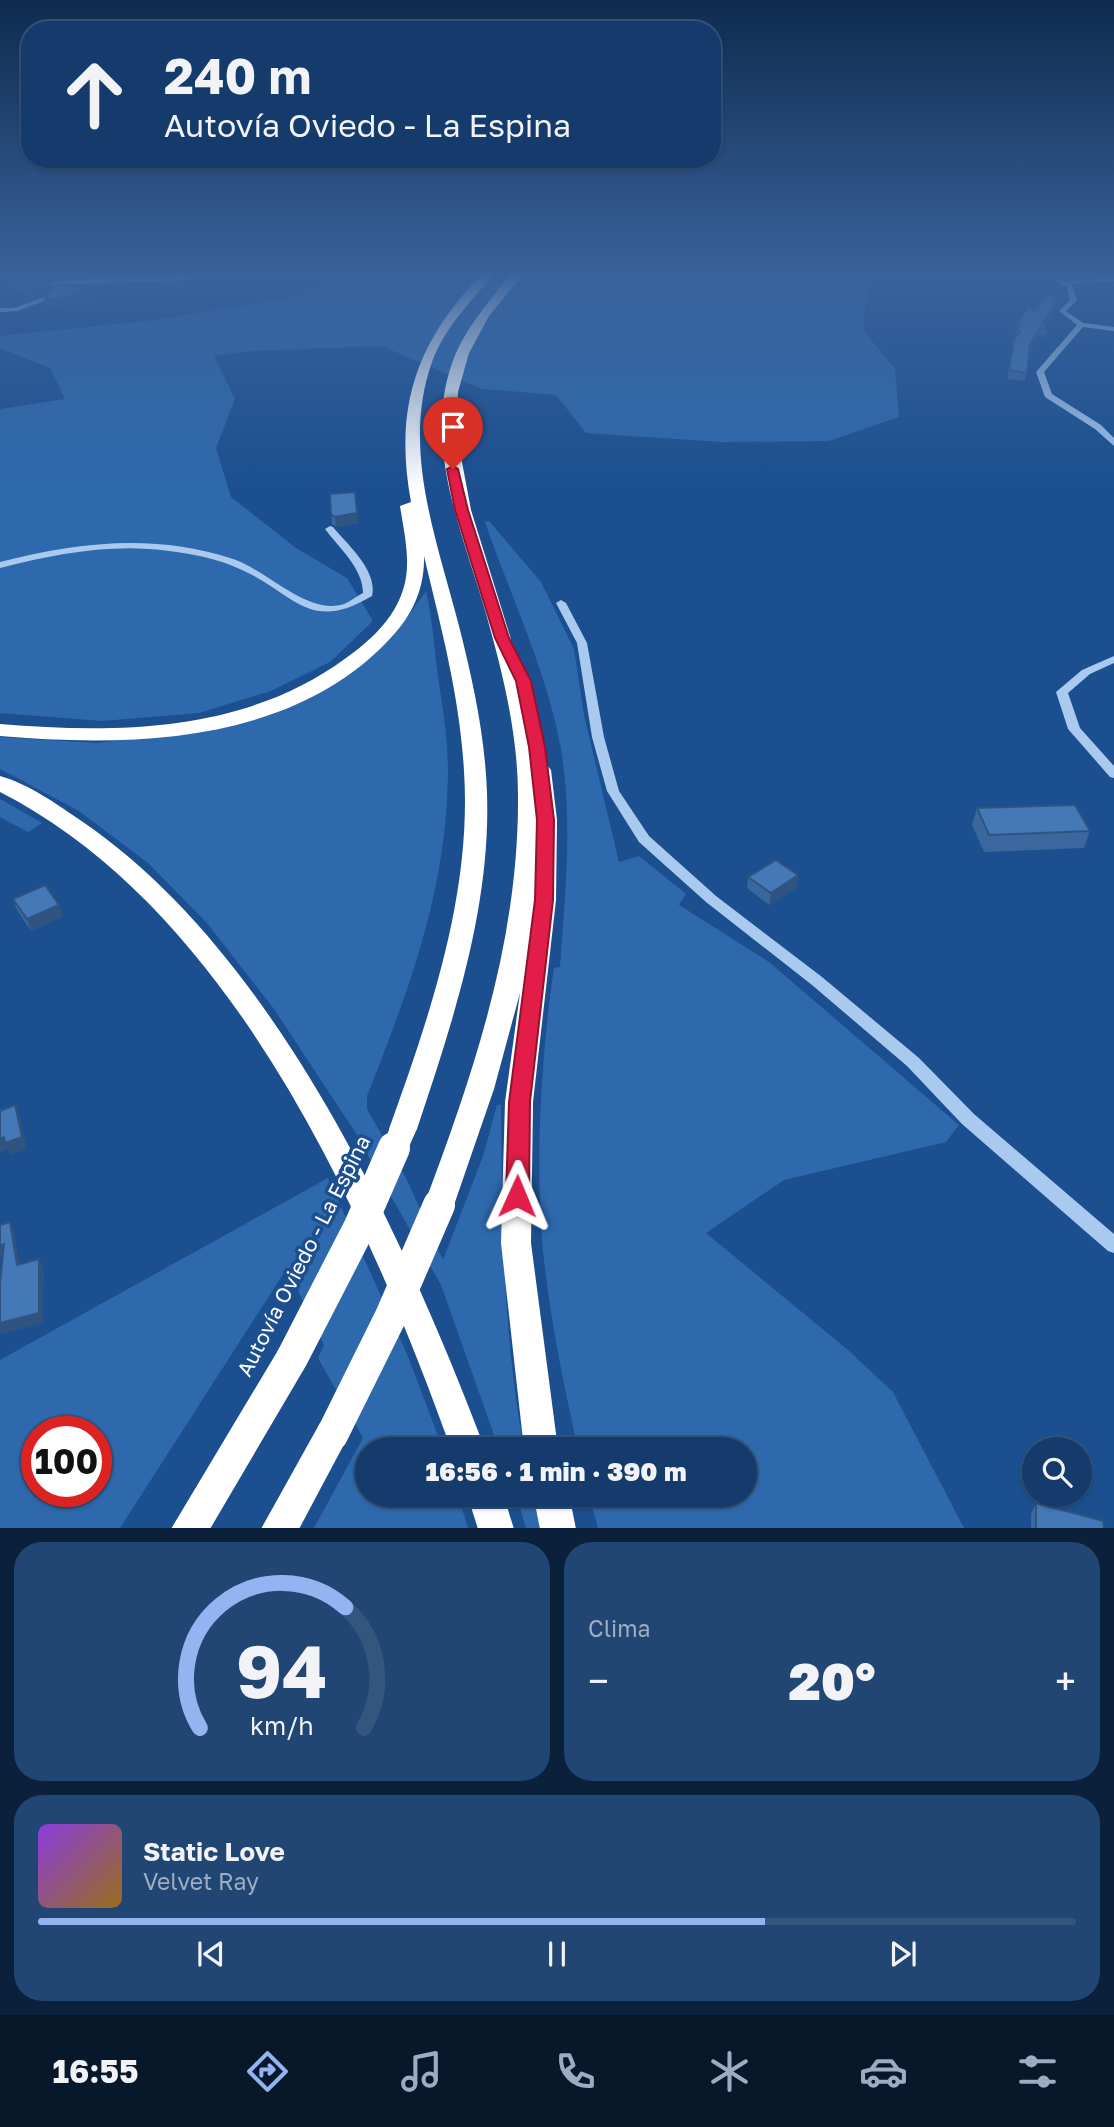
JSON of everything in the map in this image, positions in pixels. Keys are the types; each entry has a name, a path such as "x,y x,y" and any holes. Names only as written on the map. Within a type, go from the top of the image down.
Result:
{"highway":[{"name":"Autovía Oviedo - La Espina","path":"189,1528 292,1358 360,1226 403,1129 436,1035 468,901 476,795 473,738 410,452 417,388 426,360 434,346"},
{"path":"279,1528 332,1435 391,1316 439,1205 471,1120 492,1047 508,987 526,888 528,759 502,638 455,489 447,417 458,360 465,346"},
{"path":"0,730 93,736 166,731 239,717 287,700 330,679 384,636 401,614 412,591 416,568 405,479 410,452"},
{"path":"502,638 523,681 537,747 545,820 544,900 519,1102 516,1243 540,1437"},
{"path":"0,783 53,812 134,872 192,934 247,1008 348,1169 414,1309 463,1437"},
{"path":"489,1507 496,1528"},
{"path":"554,1507 558,1528"}],"street":[{"path":"1062,346 1040,372 1048,395 1098,426 1114,443"},
{"path":"0,565 101,544 159,544 234,562 303,603 321,610 335,609 354,605 368,594 368,582 330,529"},
{"path":"561,603 582,643 598,737 613,791 644,839 711,900 817,981 913,1062 968,1119 1114,1245"},
{"path":"1114,659 1086,672 1062,692 1074,729 1114,774"}],"shaded area":[{"path":"374,346 253,351 214,356 235,399 216,448 231,497 296,548 347,578 373,621 330,662 271,691 199,713 102,721 0,713 0,409 65,399 50,368 0,348"},
{"path":"383,346 876,346 895,369 899,417 829,441 722,442 586,433 556,395 482,389"},
{"path":"489,521 541,582 574,649 584,715 619,862 639,856 686,894 679,905 769,962 959,1125 946,1142 784,1180 706,1233 848,1350 893,1392 964,1528 598,1528 592,1507 757,1507 757,1437 575,1437 550,1308 541,1226 539,1152 546,1038 554,968 560,967 566,885 565,776 547,692 485,522"},
{"path":"426,591 447,746 446,815 441,857 423,937 398,1016 367,1096 367,1109 406,1178 443,1260 483,1156 497,1105 501,1105 503,1235 508,1321 522,1437 495,1437 441,1285 355,1132 274,1009 207,923 148,863 79,811 0,769 0,737 97,743 214,729 319,692 347,676 393,637"},
{"path":"0,799 42,823 28,832 0,817"},
{"path":"328,1178 407,1354 438,1437 362,1437 318,1358 324,1345 287,1268 120,1528 0,1528 0,1360"},
{"path":"355,1453 355,1507 462,1507 468,1528 314,1528"},
{"path":"520,1507 536,1507 540,1528 526,1528"}],"building":[{"path":"1013,346 1030,346 1027,373 1009,370"},
{"path":"355,492 357,513 335,517 331,514 330,494"},
{"path":"1075,805 1090,831 989,835 977,808"},
{"path":"776,860 798,875 771,893 748,877"},
{"path":"45,885 59,905 27,919 13,899"},
{"path":"15,1105 22,1137 5,1143 4,1137 0,1139 0,1111"},
{"path":"10,1222 17,1265 39,1259 39,1313 0,1323 4,1244 0,1245 0,1225"},
{"path":"1036,1507 1051,1507 1103,1521 1104,1528 1036,1528"}],"route":[{"path":"453,469 461,510 502,638 523,681 537,747 545,820 547,860 544,900 519,1102 517,1196"}]}
